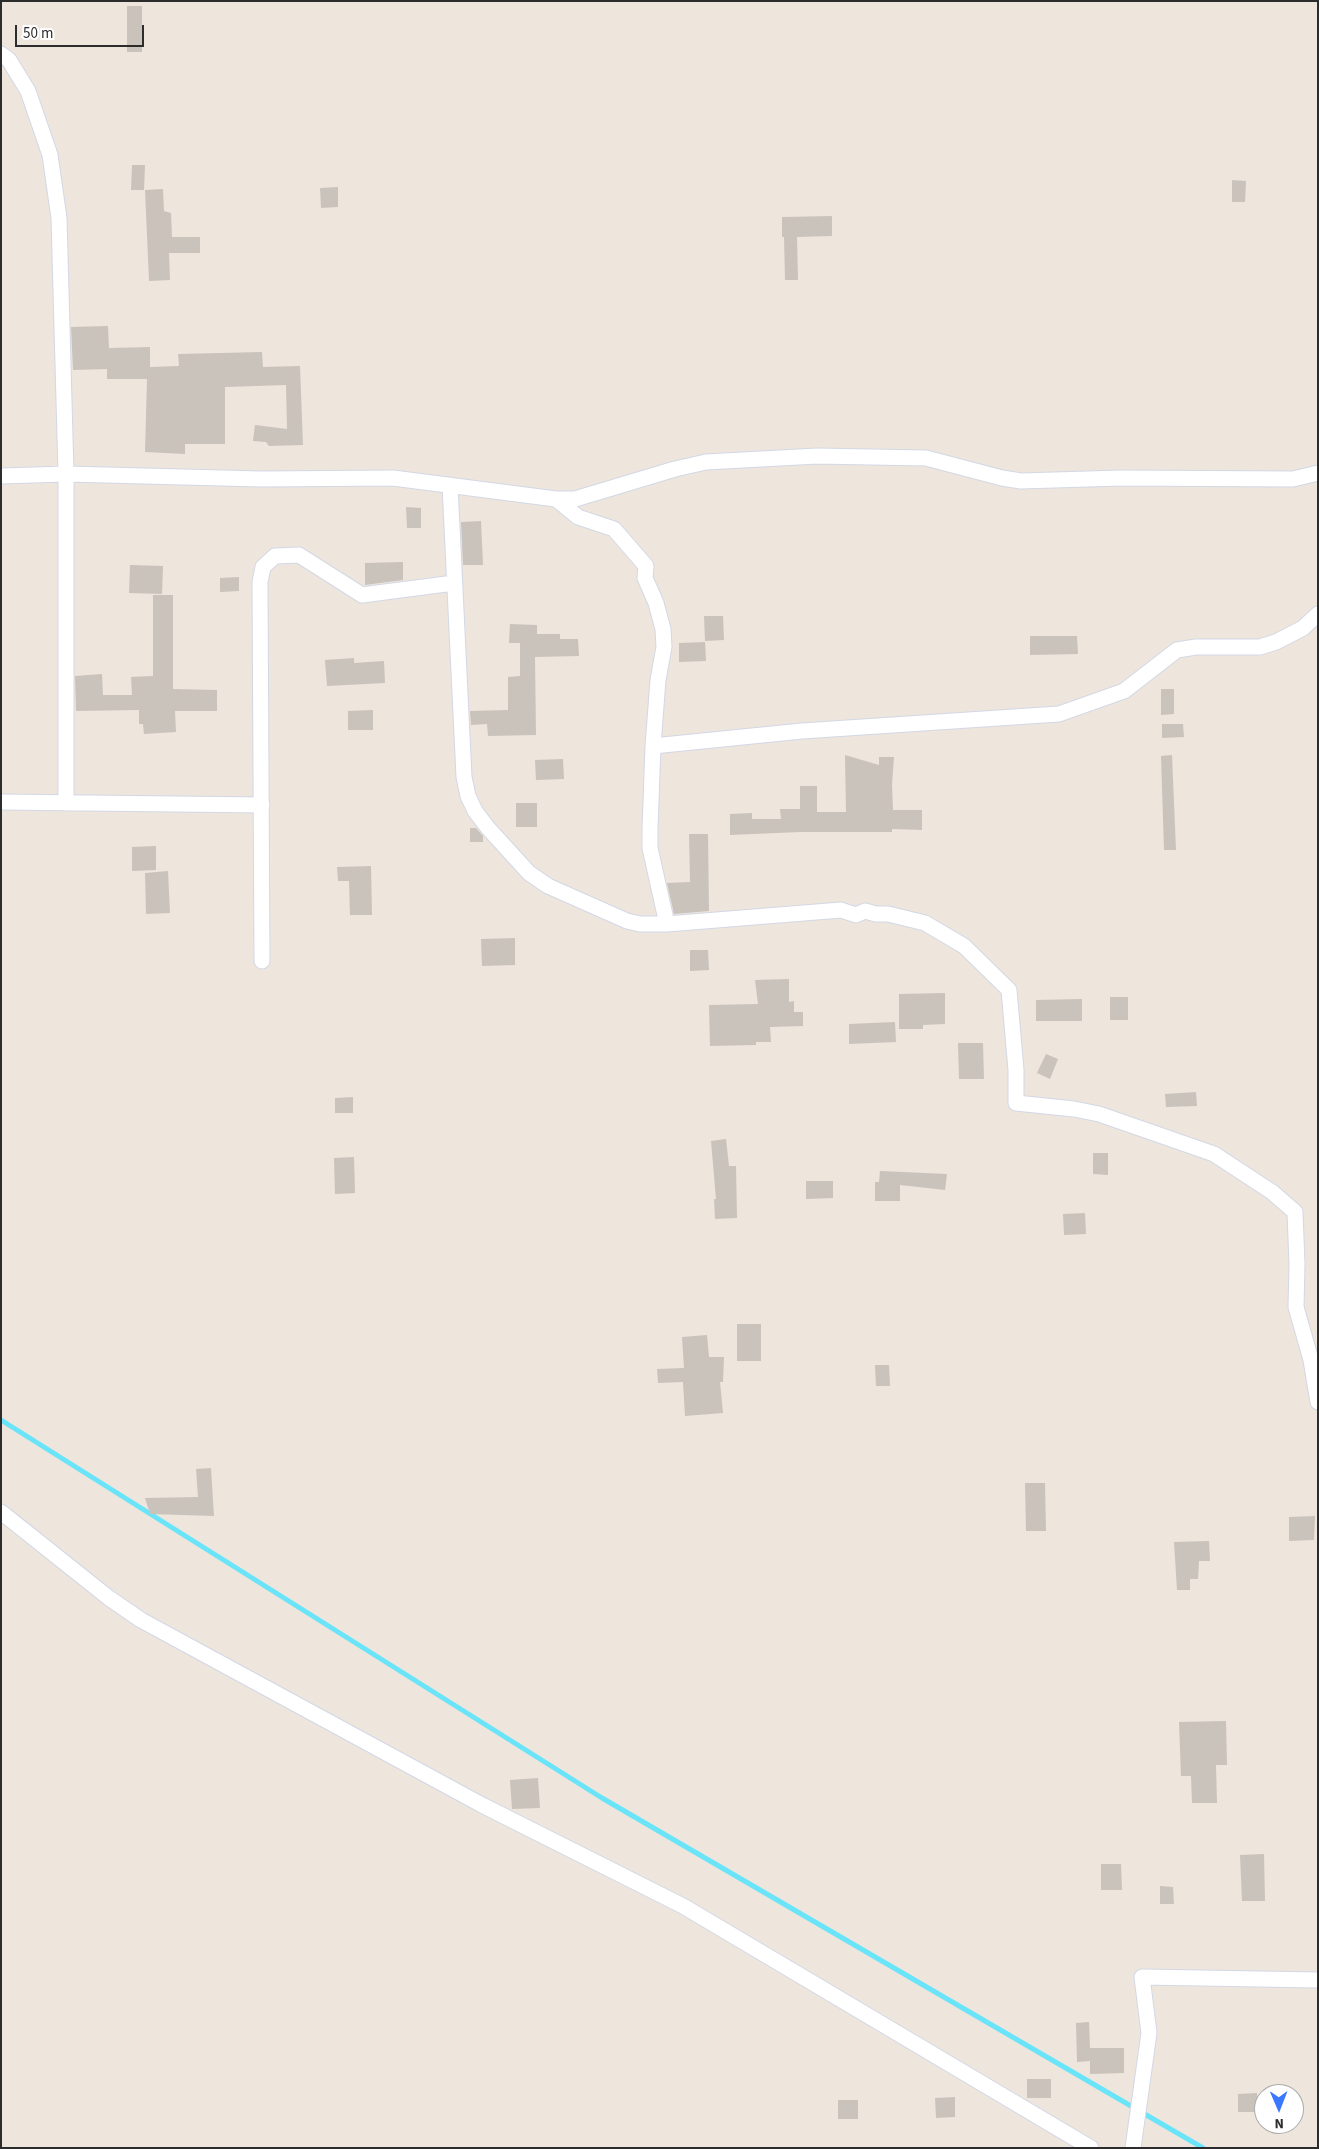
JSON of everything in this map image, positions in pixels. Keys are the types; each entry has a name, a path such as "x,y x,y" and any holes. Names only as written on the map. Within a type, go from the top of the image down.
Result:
{"street":[{"path":"1,54 9,60 28,91 50,155 59,218 66,474 66,803"},
{"path":"1,476 66,474 262,479 392,478 556,499 576,498 675,469 706,462 817,456 926,458 1002,478 1021,481 1122,478 1292,479 1318,473"},
{"path":"450,484 464,778 468,796 475,811 529,873 548,886 627,921 640,924 667,924 840,910 856,915 866,911 925,923 964,946 1008,990 1016,1070 1016,1104 1074,1109 1100,1114 1214,1154 1272,1192 1295,1212 1296,1307 1311,1360 1318,1402"},
{"path":"556,499 578,517 614,529 646,566 645,578 661,620 664,647 658,680 653,746 650,848 667,924"},
{"path":"262,961 260,582 263,568 275,556 299,555 362,595 454,583"},
{"path":"653,746 802,731 1059,714 1124,691 1177,650 1196,647 1260,647 1276,642 1303,628 1318,614"},
{"path":"1,802 262,805"},
{"path":"1,1512 109,1598 141,1620 482,1805 683,1906 1091,2148"},
{"path":"1133,2148 1149,2033 1142,1977 1318,1980"}],"building":[{"path":"127,6 142,6 142,52 127,52"},
{"path":"132,165 145,165 144,190 131,190"},
{"path":"1232,180 1246,181 1245,202 1232,202"},
{"path":"338,187 338,207 321,208 320,188"},
{"path":"163,189 164,211 171,213 172,237 200,237 200,253 169,253 170,280 149,281 145,190"},
{"path":"832,216 832,236 797,237 798,280 785,280 782,217"},
{"path":"108,326 109,348 150,347 150,367 179,366 178,354 262,352 263,367 300,366 303,445 269,446 266,442 253,441 255,425 287,429 286,385 225,387 225,444 185,444 185,454 145,452 147,379 107,379 107,369 73,370 71,327"},
{"path":"406,507 421,508 421,528 407,528"},
{"path":"481,521 483,565 463,565 461,522"},
{"path":"403,562 403,580 365,585 365,563"},
{"path":"130,565 163,566 162,594 129,593"},
{"path":"239,577 239,591 220,592 220,578"},
{"path":"153,595 173,595 173,689 217,690 217,711 175,711 176,732 144,734 143,724 139,724 139,710 76,711 75,676 102,674 103,695 132,695 131,677 153,676"},
{"path":"704,616 723,616 724,640 705,641"},
{"path":"510,624 537,625 537,634 560,634 560,639 578,639 579,656 535,657 536,735 488,736 487,724 471,725 470,711 508,710 508,677 520,676 520,643 509,643"},
{"path":"1030,636 1077,636 1078,654 1030,655"},
{"path":"705,642 706,661 679,662 679,643"},
{"path":"354,658 354,663 384,661 385,683 327,686 325,660"},
{"path":"1161,689 1174,689 1174,714 1161,715"},
{"path":"373,710 373,730 348,730 348,711"},
{"path":"1162,724 1183,724 1184,737 1162,738"},
{"path":"845,755 879,765 879,757 894,757 893,810 922,810 922,830 892,829 892,832 800,832 730,835 730,814 752,813 752,819 781,819 780,809 800,809 800,786 817,786 817,812 846,812"},
{"path":"1172,755 1176,850 1164,850 1161,756"},
{"path":"563,759 564,779 536,780 535,760"},
{"path":"516,803 537,803 537,827 516,827"},
{"path":"470,828 476,828 483,836 483,842 470,842"},
{"path":"689,834 708,834 709,911 674,914 667,883 690,882"},
{"path":"156,846 156,870 132,871 132,847"},
{"path":"371,866 372,915 350,915 349,881 338,881 337,867"},
{"path":"168,871 170,913 146,914 145,873"},
{"path":"515,938 515,965 482,966 481,939"},
{"path":"690,950 708,950 709,970 690,971"},
{"path":"789,979 789,1002 794,1001 794,1012 803,1012 803,1026 770,1027 771,1042 756,1042 756,1045 710,1046 709,1005 758,1004 755,980"},
{"path":"945,993 945,1024 923,1025 923,1029 899,1029 899,994"},
{"path":"1110,997 1128,997 1128,1020 1110,1020"},
{"path":"1082,999 1082,1021 1036,1021 1036,1000"},
{"path":"895,1022 896,1042 849,1044 849,1024"},
{"path":"958,1043 983,1043 984,1079 959,1079"},
{"path":"1046,1054 1058,1059 1050,1079 1037,1073"},
{"path":"1196,1092 1197,1106 1166,1107 1165,1094"},
{"path":"353,1097 353,1113 335,1113 335,1098"},
{"path":"726,1139 729,1166 736,1166 737,1218 715,1219 714,1199 716,1199 711,1141"},
{"path":"1093,1153 1108,1153 1108,1175 1093,1174"},
{"path":"354,1157 355,1193 335,1194 334,1158"},
{"path":"880,1171 947,1174 945,1190 900,1185 900,1201 875,1201 875,1182 879,1182"},
{"path":"806,1181 833,1181 833,1198 806,1199"},
{"path":"1085,1213 1086,1234 1064,1235 1063,1214"},
{"path":"737,1324 761,1324 761,1361 737,1361"},
{"path":"707,1335 709,1357 724,1357 723,1382 720,1382 723,1413 685,1416 683,1382 658,1383 657,1369 684,1368 682,1337"},
{"path":"875,1365 889,1365 890,1386 876,1386"},
{"path":"211,1468 214,1516 150,1514 145,1498 198,1497 196,1469"},
{"path":"1025,1483 1045,1483 1046,1531 1026,1531"},
{"path":"1315,1516 1314,1540 1289,1541 1289,1517"},
{"path":"1209,1541 1210,1561 1199,1561 1198,1579 1190,1579 1190,1590 1177,1590 1174,1542"},
{"path":"1226,1721 1227,1765 1216,1765 1217,1803 1192,1803 1191,1776 1181,1776 1179,1722"},
{"path":"538,1778 540,1808 512,1809 510,1780"},
{"path":"1264,1854 1265,1901 1242,1901 1240,1855"},
{"path":"1101,1864 1121,1864 1122,1890 1101,1890"},
{"path":"1160,1886 1173,1887 1174,1904 1160,1904"},
{"path":"1089,2022 1090,2048 1124,2048 1124,2073 1090,2074 1090,2061 1077,2062 1076,2023"},
{"path":"1027,2079 1051,2079 1051,2098 1027,2098"},
{"path":"1254,2093 1254,2112 1238,2112 1238,2094"},
{"path":"955,2097 955,2117 936,2118 935,2098"},
{"path":"838,2100 858,2100 858,2119 838,2119"}],"waterway":[{"path":"1,1420 602,1798 1203,2148"}]}
